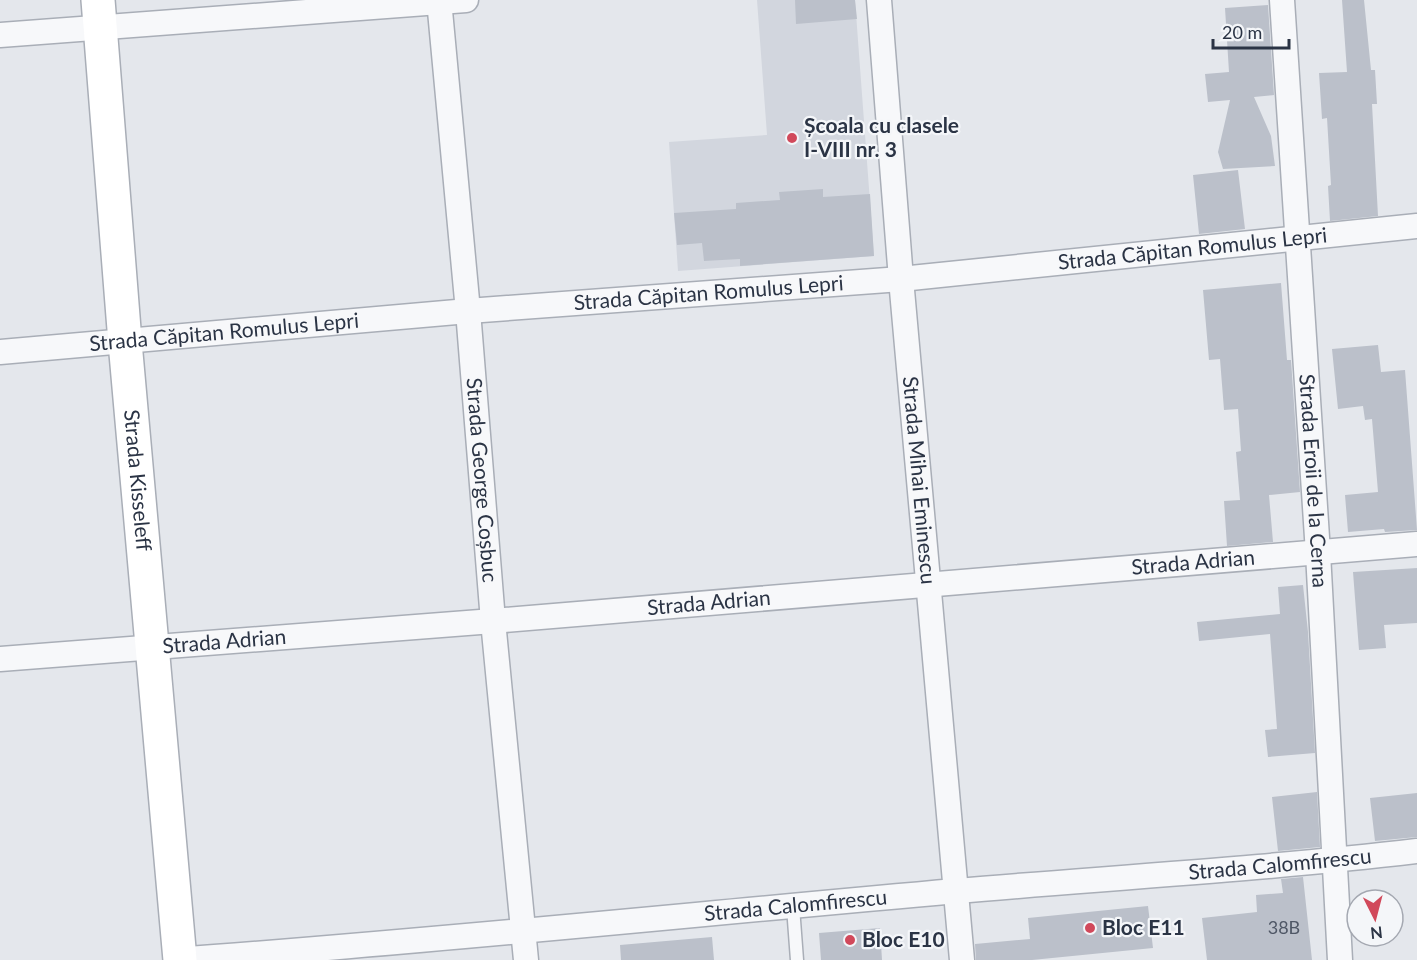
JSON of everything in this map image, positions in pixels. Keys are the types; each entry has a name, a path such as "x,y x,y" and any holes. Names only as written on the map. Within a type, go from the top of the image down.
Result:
{"street":[{"path":"0,35 99,14 466,0"},
{"name":"Strada Mihai Eminescu","path":"879,0 901,279 962,960"},
{"name":"Strada Eroii de la Cerna","path":"1282,0 1318,553 1340,960"},
{"name":"Strada George Coșbuc","path":"439,1 468,311 493,621 526,960"},
{"name":"Strada Kisseleff","path":"99,14 179,960"},
{"name":"Strada Căpitan Romulus Lepri","path":"0,351 468,311 901,279 1417,226"},
{"name":"Strada Adrian","path":"0,659 493,621 1417,544"},
{"name":"Strada Calomfirescu","path":"179,960 369,953 524,933 956,891 1334,861 1417,851"}],"lane":[{"path":"793,907 797,960"}],"shaded area":[{"name":"Școala cu clasele I-VIII nr. 3","path":"757,0 855,0 874,256 678,271 669,142 767,135"}],"building":[{"path":"795,0 855,0 857,19 796,24"},
{"path":"1342,0 1364,0 1371,70 1375,70 1377,104 1372,104 1378,216 1330,221 1328,186 1331,185 1327,118 1322,119 1319,73 1347,72"},
{"path":"1268,5 1274,95 1254,97 1271,136 1275,166 1223,169 1218,152 1230,100 1208,102 1205,74 1229,72 1225,8"},
{"path":"1238,170 1245,229 1199,234 1193,175"},
{"path":"823,189 823,197 870,194 874,256 740,266 740,259 704,261 702,243 677,245 674,213 736,209 736,203 780,200 779,192"},
{"path":"1281,283 1287,360 1291,360 1300,492 1269,495 1273,542 1227,546 1224,501 1240,500 1236,452 1241,451 1238,409 1224,410 1220,359 1209,360 1203,290"},
{"path":"1378,345 1381,372 1405,370 1417,530 1385,532 1384,529 1348,532 1345,495 1378,492 1372,419 1365,420 1363,406 1338,409 1332,349"},
{"path":"1417,568 1417,623 1384,625 1386,648 1359,650 1353,572"},
{"path":"1303,585 1315,753 1268,757 1265,730 1277,729 1270,634 1199,641 1197,622 1280,614 1278,587"},
{"path":"1317,792 1320,847 1278,851 1272,797"},
{"path":"1417,793 1417,837 1375,841 1370,798"},
{"path":"1303,877 1312,960 1207,960 1202,918 1257,912 1256,895 1283,893 1281,879"},
{"name":"Bloc E11","path":"1148,906 1153,948 1032,960 976,960 975,944 1030,939 1028,918"},
{"name":"Bloc E10","path":"880,928 882,960 821,960 819,933"},
{"path":"712,937 714,960 621,960 620,945"}],"place":[{"name":"Școala cu clasele I-VIII nr. 3","path":"792,138"},
{"name":"Bloc E11","path":"1090,928"},
{"name":"Bloc E10","path":"850,940"}]}
